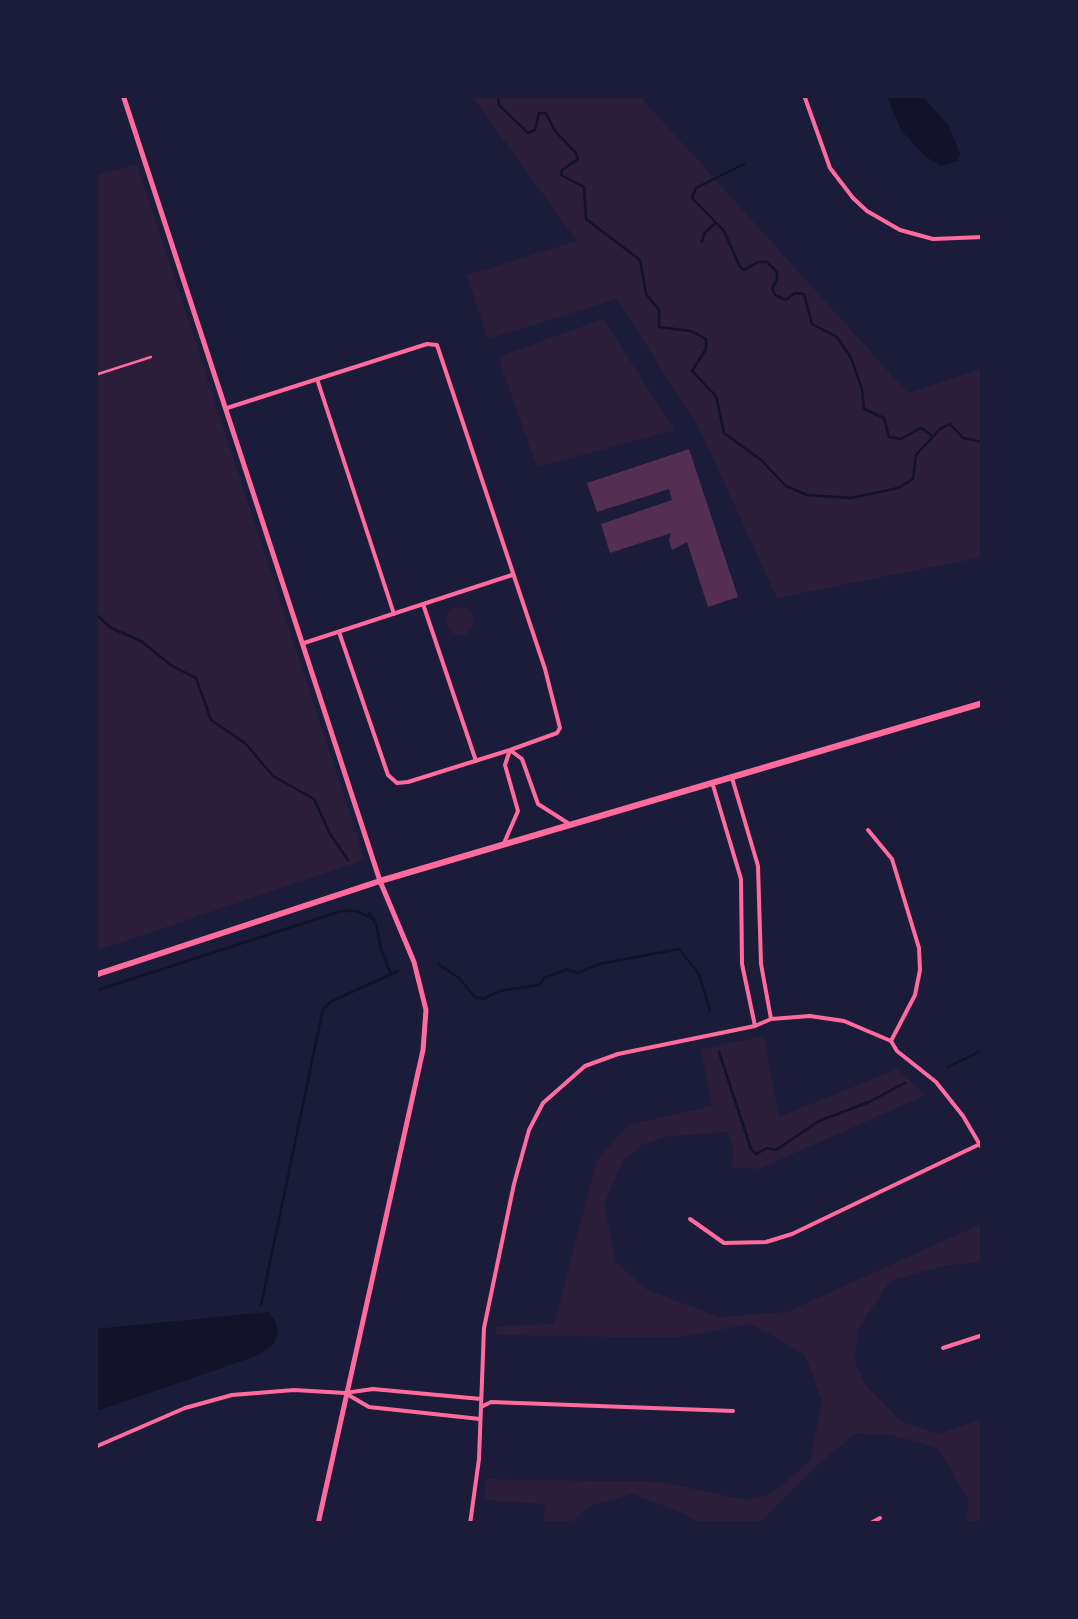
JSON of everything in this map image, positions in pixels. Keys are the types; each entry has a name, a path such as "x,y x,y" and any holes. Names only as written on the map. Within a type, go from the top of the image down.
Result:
{"main road":[{"path":"95,975 504,843 983,703"}],"street":[{"path":"123,95 380,881 424,995 423,1050 318,1524"},
{"path":"804,95 830,168 868,211 900,230 933,239 983,236"},
{"path":"226,408 428,344 437,345 560,722 557,733 408,782 397,782 388,775 339,632"},
{"path":"317,380 394,614"},
{"path":"304,643 512,575"},
{"path":"423,604 476,761"},
{"path":"510,750 522,759 538,804 571,825"},
{"path":"504,843 518,811 505,765 510,750"},
{"path":"732,777 758,866 761,964 771,1019"},
{"path":"712,782 741,879 742,964 755,1026"},
{"path":"868,830 892,859 919,948 920,970 914,995 891,1041"},
{"path":"470,1524 476,1484 484,1328 519,1166 529,1130 543,1103 586,1066 618,1054 755,1026 771,1019 824,1016 858,1025 891,1041 943,1090 982,1147 792,1234 766,1242 724,1243 690,1219"},
{"path":"943,1348 983,1334"},
{"path":"95,1446 185,1408 232,1395 373,1389 482,1399"},
{"path":"345,1393 368,1407 480,1419"},
{"path":"481,1407 491,1402 733,1411"},
{"path":"870,1524 880,1518"}],"path":[{"path":"95,375 151,357"}],"shaded area":[{"path":"471,95 639,95 908,393 983,368 983,557 777,598 700,430 617,299 488,339 467,275 577,241"},
{"path":"886,95 921,95 948,125 960,153 958,161 940,166 925,156 901,130"},
{"path":"137,164 365,860 95,951 95,176"},
{"path":"603,319 675,430 537,467 498,357"},
{"path":"460,607 470,611 474,621 470,631 460,635 450,631 446,621 450,611"},
{"path":"764,1036 779,1117 897,1069 926,1095 759,1169 732,1167 733,1148 727,1132 664,1137 640,1146 622,1162 604,1205 616,1262 647,1290 720,1317 787,1312 983,1223 983,1262 943,1266 890,1281 858,1329 855,1362 865,1384 901,1421 938,1434 983,1419 983,1524 965,1524 969,1501 939,1449 893,1435 855,1434 758,1524 702,1524 632,1494 590,1506 570,1524 543,1524 545,1504 484,1500 486,1479 663,1482 745,1500 771,1494 810,1461 822,1401 805,1355 752,1324 671,1338 496,1335 496,1326 554,1324 597,1160 628,1125 712,1106 701,1049"},
{"path":"268,1312 278,1333 273,1345 256,1356 100,1410 95,1407 95,1329"}],"building":[{"path":"689,449 738,597 708,607 687,542 672,550 671,533 610,553 601,524 672,500 669,489 597,512 587,483"}],"waterway":[{"path":"498,95 499,105 528,133 535,130 539,113 546,113 555,131 575,152 578,159 561,175 584,187 586,219 640,260 646,294 659,310 659,327 691,331 706,339 706,349 692,371 716,396 724,433 761,460 786,486 807,495 851,498 898,488 913,479 916,455 940,429 950,424 963,438 983,442"},
{"path":"744,164 696,188 692,198 724,231 740,267 744,270 767,262 777,272 772,288 775,295 786,300 795,293 804,294 812,324 837,337 851,358 862,389 864,409 884,418 889,437 901,439 921,428 931,435"},
{"path":"702,242 714,224"},
{"path":"95,613 111,628 141,641 172,666 196,678 211,720 245,743 273,776 314,799 330,834 348,860"},
{"path":"95,991 341,911 356,911 374,919"},
{"path":"369,913 391,974"},
{"path":"438,964 459,978 475,997 483,999 500,991 539,985 544,978 567,969 577,973 599,964 679,949 699,974 710,1011"},
{"path":"261,1305 323,1009 332,1001 398,971"},
{"path":"948,1067 983,1050"},
{"path":"719,1052 756,1154 767,1148 776,1150 819,1121 905,1083"}]}
